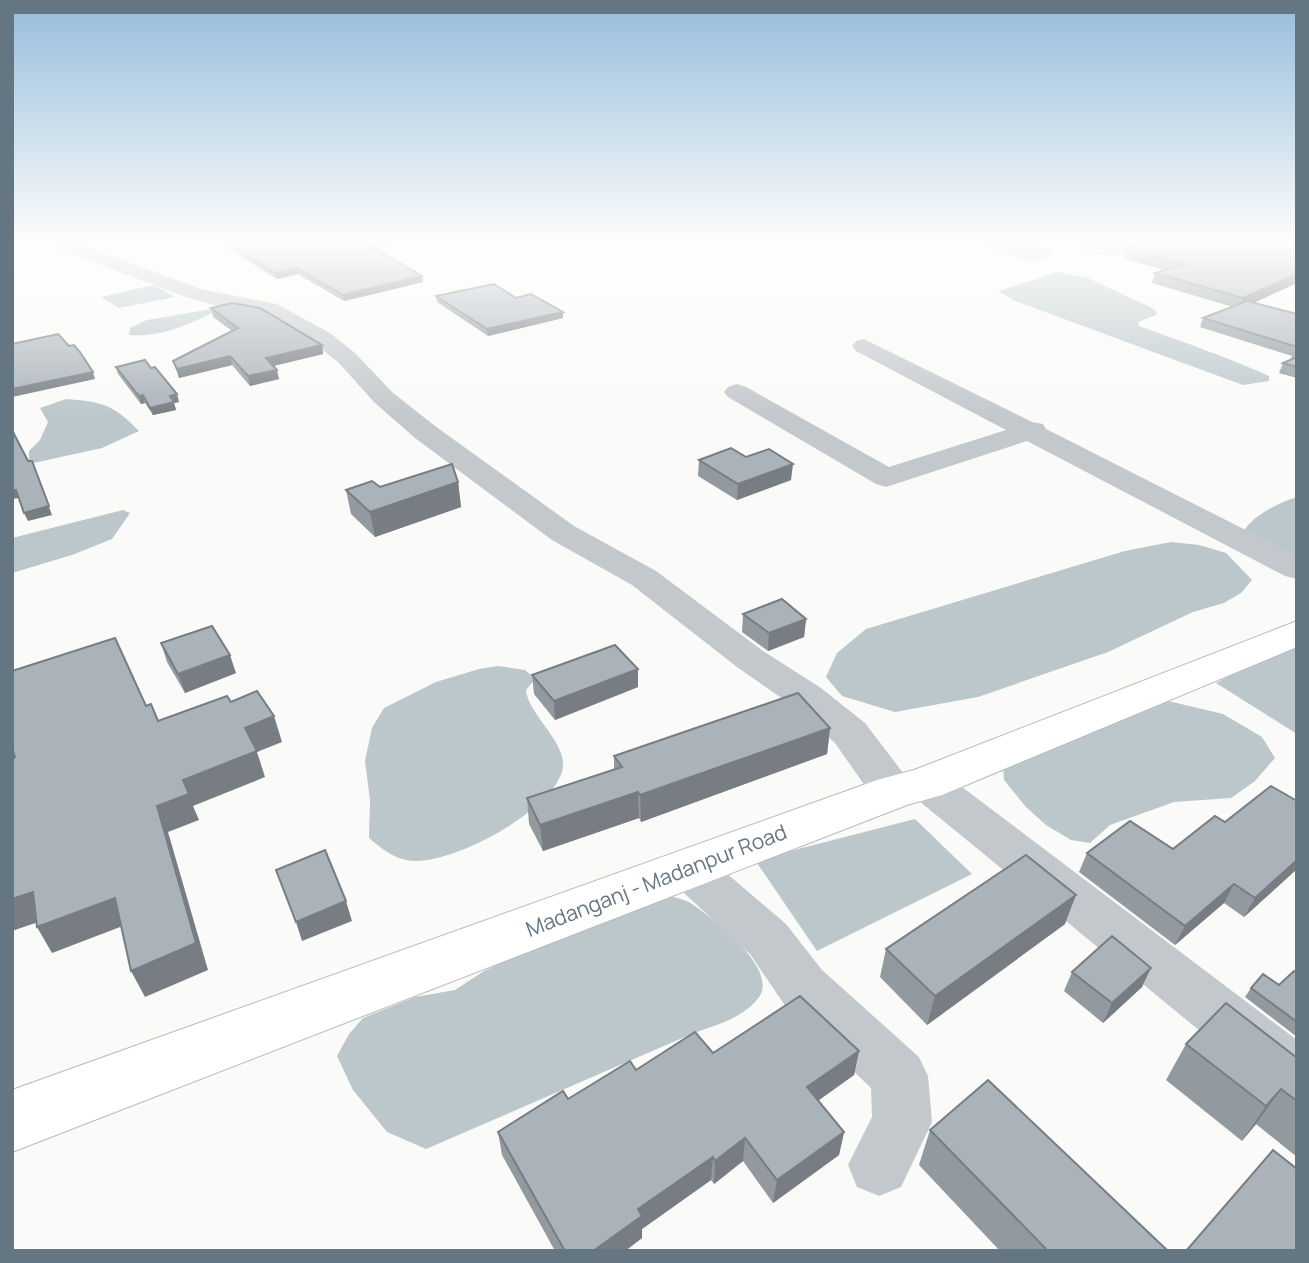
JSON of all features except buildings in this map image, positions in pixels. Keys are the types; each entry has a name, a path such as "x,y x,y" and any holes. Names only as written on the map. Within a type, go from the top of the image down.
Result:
{"main road":[{"name":"Madanganj - Madanpur Road","path":"12,1121 687,867 909,788 1297,633"}],"street":[{"path":"217,300 269,309 322,338 347,358 383,397 425,432 563,534 644,578 750,659 807,697 909,788 1297,1075"},
{"path":"864,346 1032,430 1297,569"},
{"path":"737,392 886,478 1032,430"},
{"path":"687,867 768,939 803,986 899,1076 902,1122 878,1165"}],"shaded area":[{"path":"106,300 160,300 119,308"},
{"path":"1135,300 1157,312 1156,315 1138,322 1139,326 1253,369 1269,376 1269,381 1243,385 1015,301"},
{"path":"223,307 166,331 129,335 130,328 147,320"},
{"path":"66,399 106,406 122,415 139,431 102,448 29,464 29,451 40,440 48,422 40,408"},
{"path":"1297,497 1297,561 1242,534 1258,516"},
{"path":"123,510 130,513 112,539 72,555 12,573 12,538"},
{"path":"1171,542 1199,545 1226,553 1252,580 1241,593 1224,603 1193,612 1108,652 978,697 895,712 842,696 826,677 837,653 866,629 1125,551"},
{"path":"1293,642 1297,644 1297,734 1216,683"},
{"path":"498,666 525,670 535,679 526,690 528,699 553,737 562,757 563,766 557,783 522,817 472,846 424,861 401,859 391,854 369,838 370,800 365,761 372,728 384,708 436,682"},
{"path":"1160,699 1223,714 1262,737 1275,758 1255,781 1231,798 1174,802 1110,825 1090,843 1071,840 1046,825 1026,807 1004,780 1003,764"},
{"path":"915,819 972,874 817,951 755,860"},
{"path":"667,895 686,901 702,911 728,933 752,959 760,973 763,986 759,997 738,1016 426,1149 387,1132 353,1090 337,1056 349,1034 363,1018 415,997 455,990 484,971 588,921"}]}
